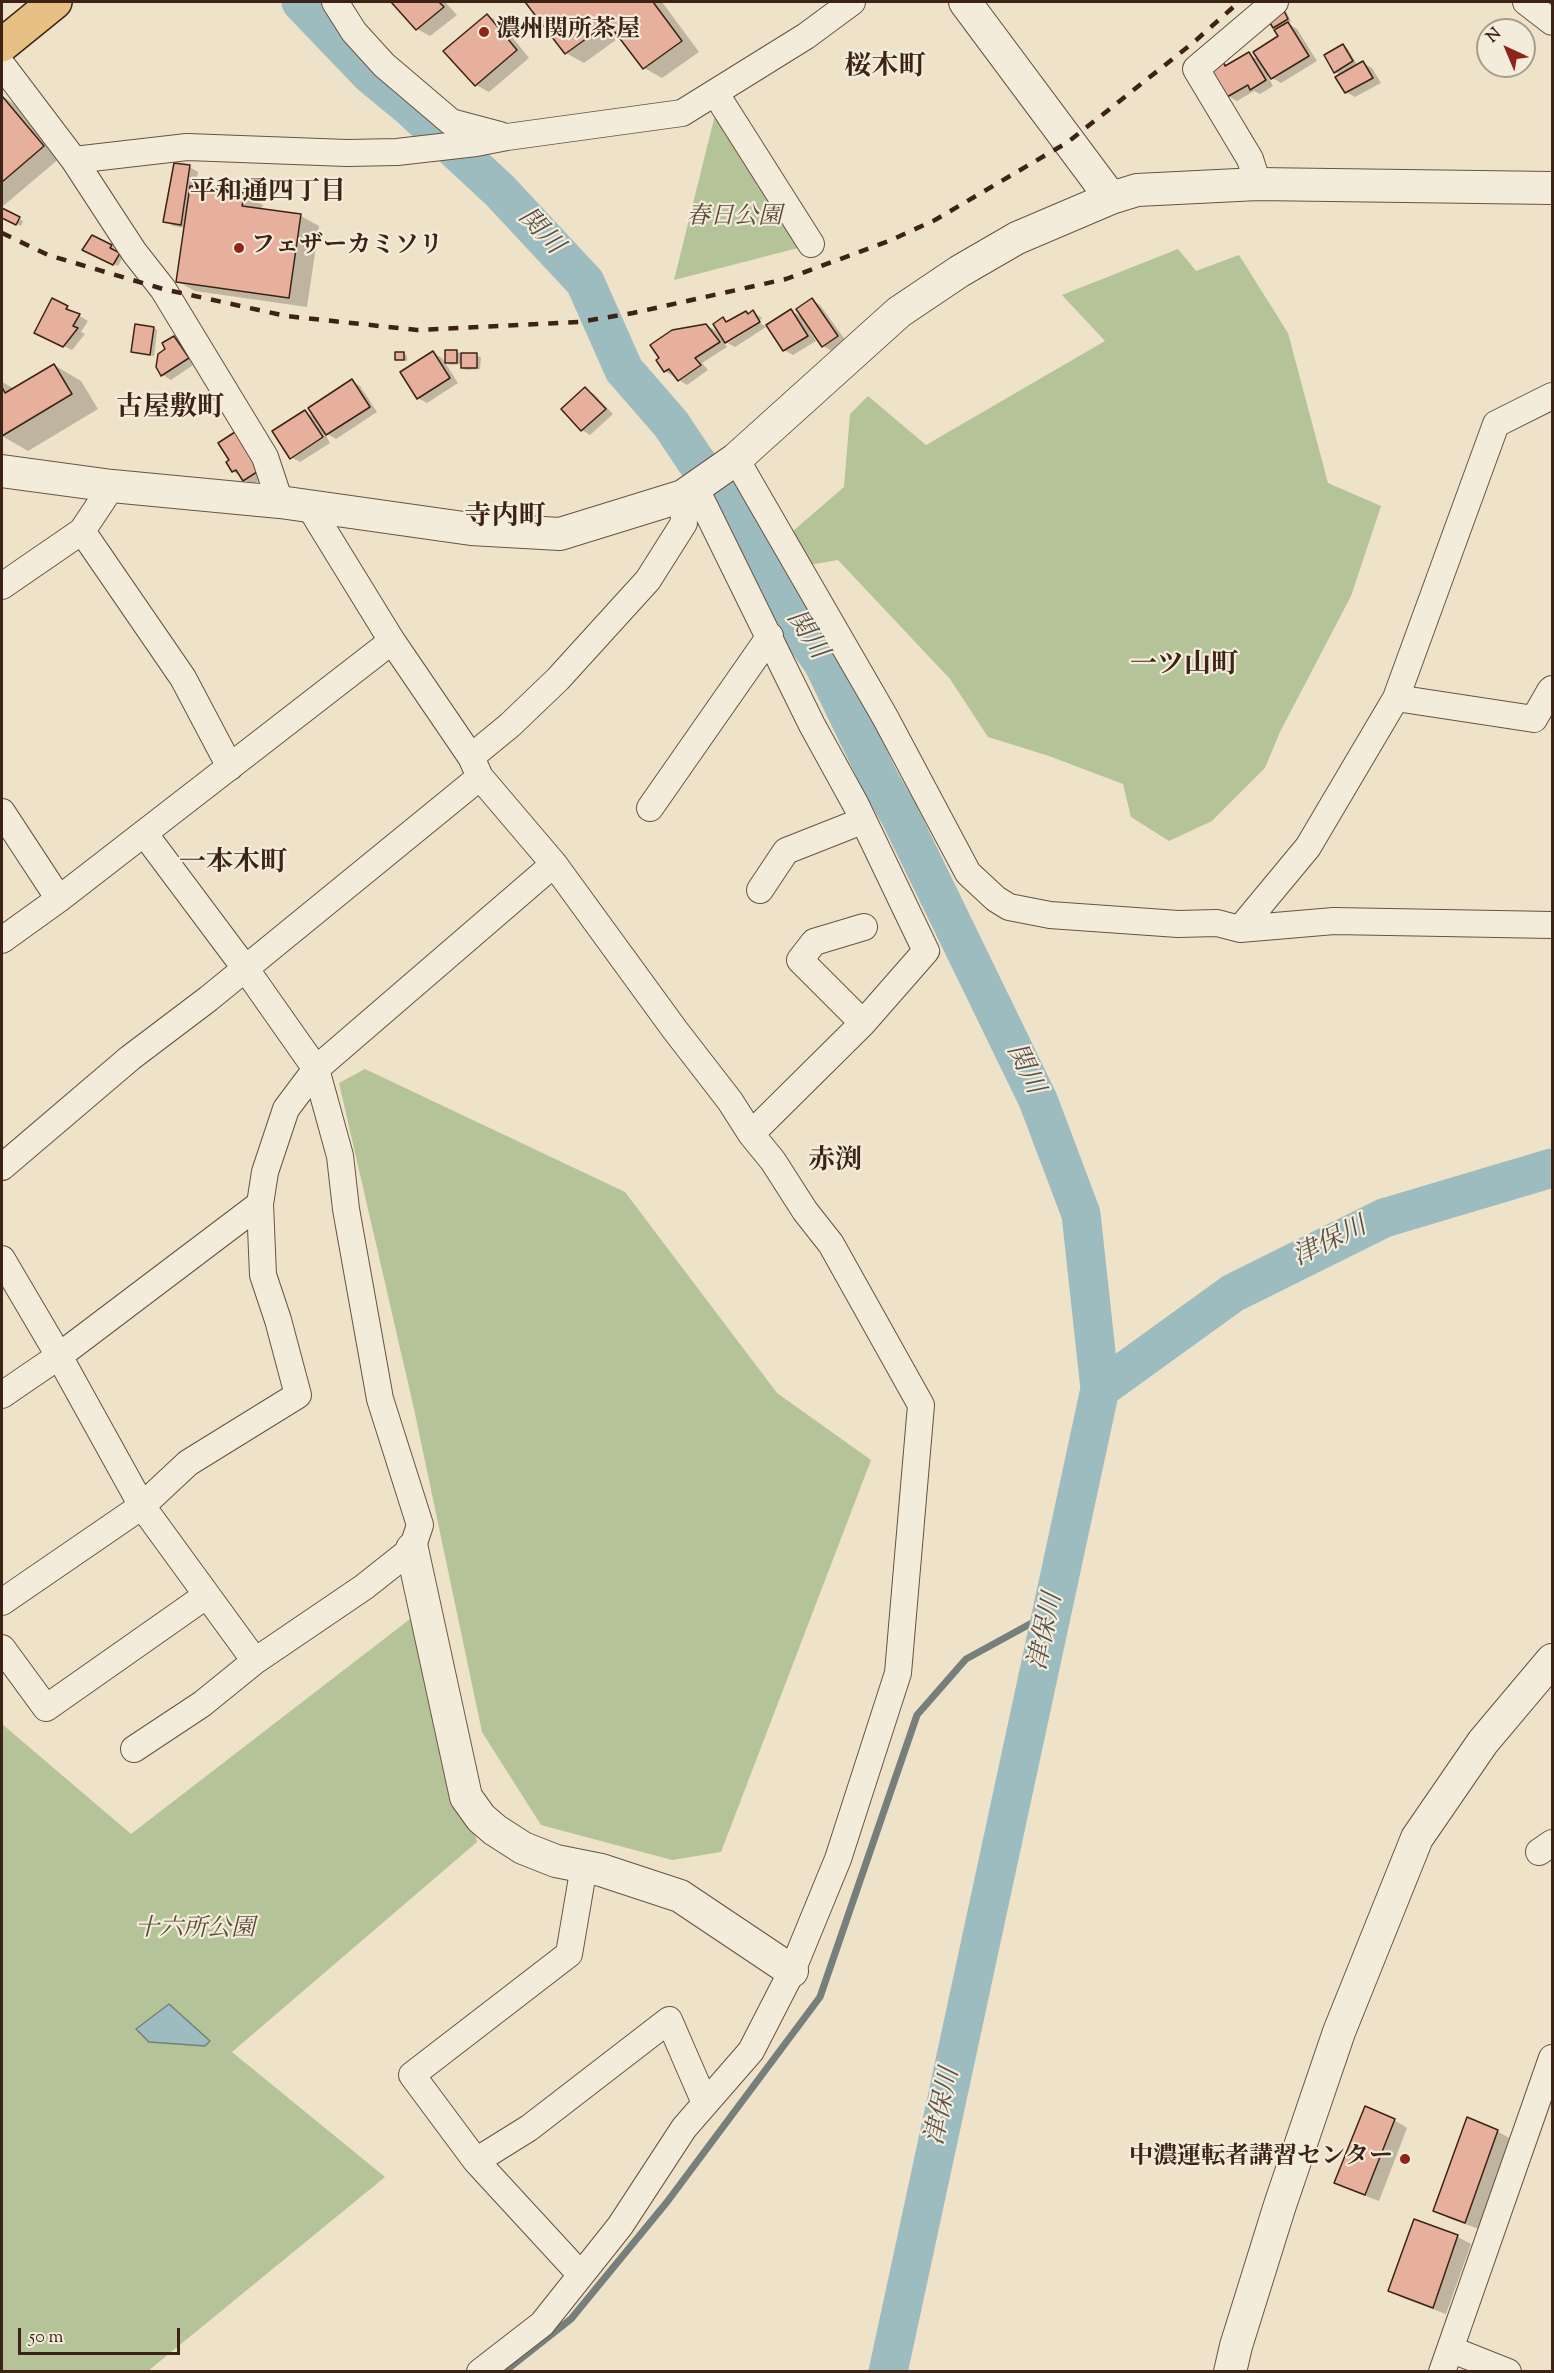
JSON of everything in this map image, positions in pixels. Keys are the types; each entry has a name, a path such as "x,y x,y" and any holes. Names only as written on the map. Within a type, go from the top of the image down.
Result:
{"highway":[{"path":"2,45 56,2"}],"street":[{"path":"335,2 354,32 384,65 451,122 507,137"},
{"path":"74,160 187,147 347,153 397,152 682,113 806,36 852,2"},
{"path":"965,2 1111,198"},
{"path":"1258,184 1250,159 1196,69 1275,2"},
{"path":"1526,2 1552,22"},
{"path":"2,65 74,160 134,252 163,289 294,504 392,641 475,767 554,864 675,1030 730,1101 805,1211 831,1244 921,1405 898,1673 838,1859 792,1971 751,2051 684,2128 620,2226 542,2324 480,2372"},
{"path":"716,94 810,244"},
{"path":"2,471 112,486 294,504 471,529 560,534 690,492 736,459 899,312 960,271 1017,238 1111,198 1137,190 1258,184 1552,188"},
{"path":"1240,929 1308,847 1396,698 1496,424 1552,396"},
{"path":"736,459 885,717 968,873 996,899 1009,907 1050,915 1178,924 1217,923 1240,929 1334,921 1552,925"},
{"path":"2,586 82,531 112,486"},
{"path":"690,492 770,636 812,725 926,951 863,1023 751,1134"},
{"path":"2,1167 130,1058 245,969 475,767 510,725 558,679 648,580 684,523 690,492"},
{"path":"82,531 183,678 230,767"},
{"path":"650,808 770,636"},
{"path":"2,940 59,899 392,641"},
{"path":"1396,698 1534,719 1552,693"},
{"path":"2,812 59,899"},
{"path":"760,890 786,851 862,821"},
{"path":"144,833 316,1069 340,1156 348,1220 380,1399 420,1525 412,1549 466,1797 481,1818 523,1848 556,1861 610,1872 680,1896 792,1971"},
{"path":"2,1602 142,1506 188,1463 298,1395 278,1320 263,1275 260,1204 265,1172 286,1109 316,1069 554,864"},
{"path":"863,1023 800,960 814,942 864,927"},
{"path":"2,1395 59,1356 260,1204"},
{"path":"2,1258 142,1506 255,1661"},
{"path":"135,1749 202,1704 255,1661 364,1587 412,1549"},
{"path":"2,1648 46,1708 207,1595"},
{"path":"1235,2371 1236,2346 1276,2216 1339,2032 1417,1838 1483,1742 1552,1660"},
{"path":"581,2275 476,2161 412,2074 569,1954 584,1866"},
{"path":"476,2161 529,2128 669,2020 705,2103"},
{"path":"1508,2372 1446,2360 1552,2058"}],"green space":[{"name":"春日公園","path":"718,114 802,247 674,280 714,119"},
{"path":"1178,249 1196,271 1239,255 1288,333 1328,483 1381,506 1351,596 1280,732 1265,768 1212,821 1169,841 1131,817 1123,784 1049,756 988,737 950,679 838,560 809,565 793,531 844,487 850,414 868,396 926,445 1105,341 1062,295"},
{"path":"365,1069 625,1192 777,1393 871,1460 721,1852 672,1860 541,1825 482,1732 414,1409 339,1083"},
{"name":"十六所公園","path":"423,1609 477,1842 232,2052 385,2177 148,2371 2,2371 2,1724 131,1834"}],"water":[{"path":"169,2004 210,2041 205,2046 149,2042 136,2029"}],"building":[{"path":"391,2 439,2 444,7 416,30"},
{"path":"525,2 653,2 682,41 643,69 608,23 565,54"},
{"path":"1282,7 1288,19 1273,28 1266,16"},
{"name":"濃州関所茶屋","path":"487,14 517,50 475,86 443,51"},
{"path":"1288,22 1309,56 1271,79 1253,52 1278,36 1274,30"},
{"path":"1343,44 1353,61 1334,73 1324,55"},
{"path":"1249,52 1266,80 1250,90 1248,85 1227,97 1211,69 1223,61 1225,66"},
{"path":"1363,61 1373,78 1345,93 1335,77"},
{"path":"2,96 44,146 2,182"},
{"path":"174,163 190,165 181,225 163,222"},
{"name":"フェザーカミソリ","path":"190,186 245,193 242,206 301,214 289,298 176,282"},
{"path":"2,208 20,217 16,225 2,218"},
{"path":"92,235 112,245 110,248 120,253 113,265 82,250"},
{"path":"52,298 68,306 66,309 80,314 73,326 78,328 63,347 34,333"},
{"path":"812,298 838,336 822,347 796,309"},
{"path":"791,309 808,336 783,351 766,325"},
{"path":"753,310 760,322 725,343 713,324 723,317 726,322 746,311 748,314"},
{"path":"135,324 154,327 150,355 131,352"},
{"path":"706,324 720,342 695,358 701,365 678,381 669,369 664,372 656,360 659,358 650,345 672,330"},
{"path":"174,336 189,358 161,376 156,367 158,354 165,349 162,343"},
{"path":"445,350 457,350 457,363 445,363"},
{"path":"433,351 450,378 417,399 400,372"},
{"path":"395,352 404,352 404,360 395,360"},
{"path":"461,353 477,353 477,368 461,368"},
{"path":"54,364 72,394 2,436 2,387 5,393"},
{"path":"352,379 370,407 326,435 308,408"},
{"path":"585,387 606,409 581,431 561,409"},
{"path":"305,410 323,437 290,459 272,431"},
{"path":"235,432 260,470 243,481 236,470 232,472 226,462 229,460 218,443"},
{"path":"1365,2106 1395,2119 1365,2195 1334,2183"},
{"path":"1467,2117 1498,2130 1465,2223 1433,2211"},
{"path":"1414,2219 1458,2235 1433,2308 1388,2291"}],"waterway":[{"name":"関川","path":"301,2 371,75 411,108 500,191 585,282 624,370 671,424 730,505 791,618 823,663 879,779 900,816 1038,1100 1081,1214 1100,1389 888,2372"},
{"name":"津保川","path":"1100,1389 1233,1293 1384,1218 1552,1168"},
{"path":"504,2372 571,2319 667,2202 820,1997 917,1715 966,1659 1052,1612"}],"railway":[{"path":"2,233 48,255 163,289 286,316 417,330 579,322 633,313 786,279 889,241 935,220 1068,142 1194,42 1239,2"}],"place":[{"name":"濃州関所茶屋","path":"484,32"},
{"name":"フェザーカミソリ","path":"239,248"},
{"name":"中濃運転者講習センター","path":"1405,2159"}],"district":[{"name":"桜木町","path":"885,69"},
{"name":"平和通四丁目","path":"268,195"},
{"name":"古屋敷町","path":"170,410"},
{"name":"寺内町","path":"505,519"},
{"name":"一ツ山町","path":"1184,667"},
{"name":"一本木町","path":"233,865"},
{"name":"赤渕","path":"835,1163"}]}
